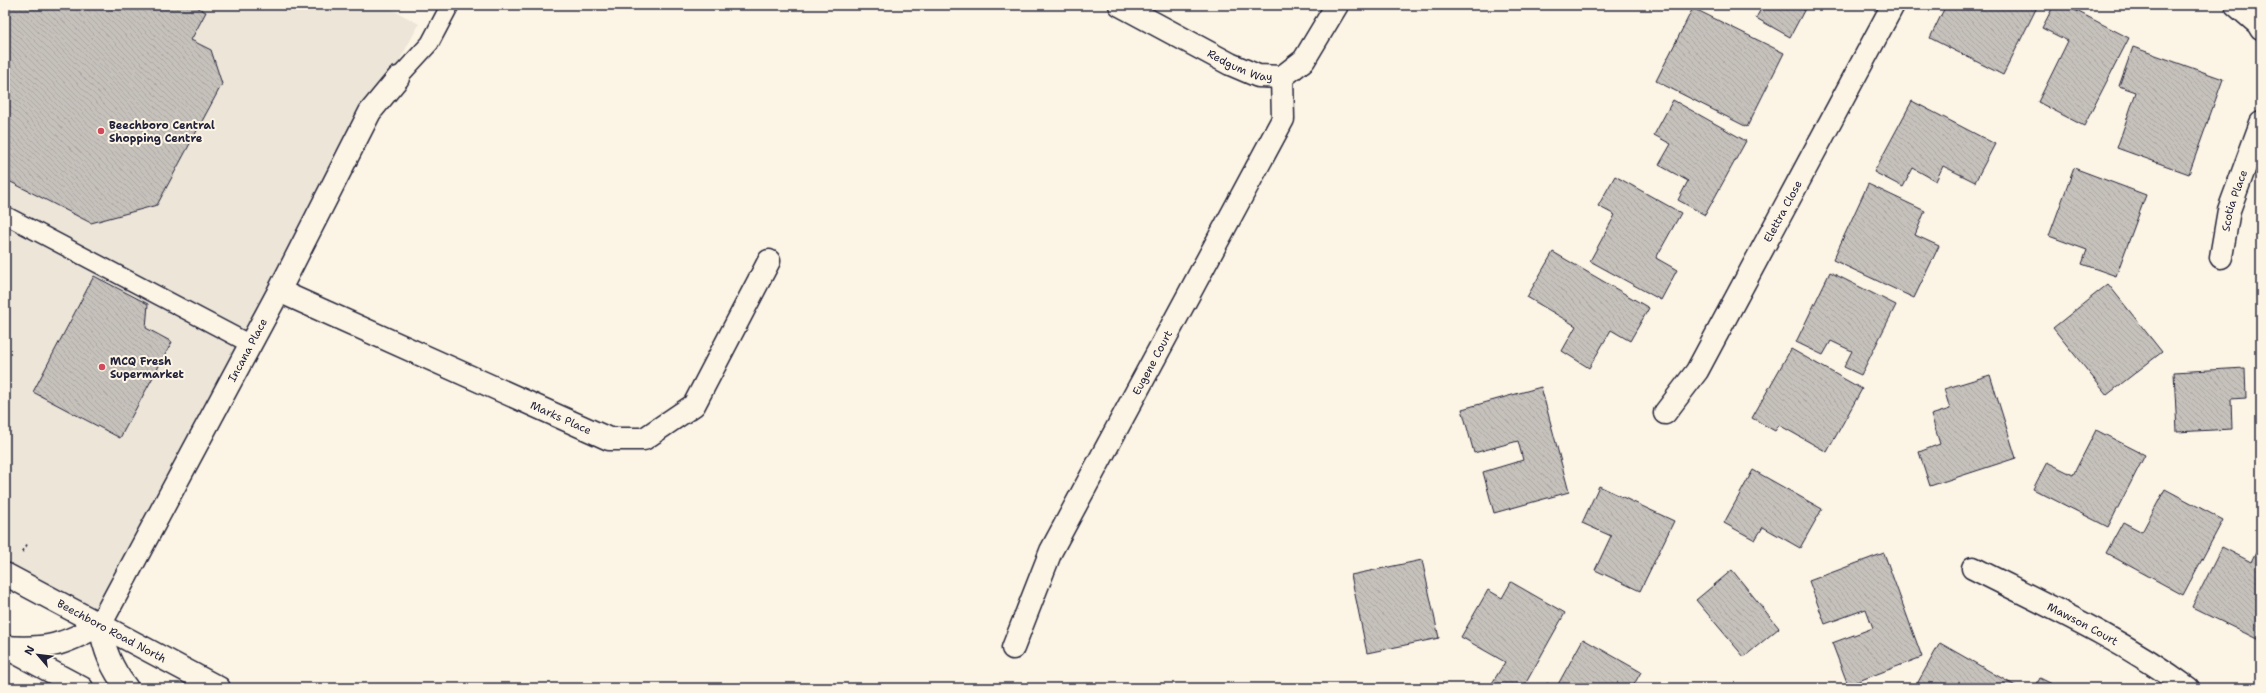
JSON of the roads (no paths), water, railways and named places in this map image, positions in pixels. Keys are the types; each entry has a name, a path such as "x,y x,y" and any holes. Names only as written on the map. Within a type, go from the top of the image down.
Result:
{"street":[{"name":"Redgum Way","path":"1120,5 1230,64 1258,76 1282,77 1304,60 1337,5"},
{"name":"Elettra Close","path":"1665,413 1697,371 1892,5"},
{"path":"2236,5 2258,24 2261,29"},
{"name":"Eugene Court","path":"1013,648 1051,551 1283,119 1282,77"},
{"name":"Incana Place","path":"100,625 279,290 370,112 398,78"},
{"name":"Scotia Place","path":"2221,257 2229,210 2261,123"},
{"name":"Marks Place","path":"279,290 609,439 644,439 694,405 769,261"},
{"name":"Mawson Court","path":"1973,568 2122,646 2164,670 2188,688"},
{"name":"Beechboro Road North","path":"5,574 219,688"},
{"path":"5,647 42,648 59,644 100,625 104,647 111,665 127,688"},
{"path":"5,647 82,688"}],"lane":[{"path":"398,78 430,43 450,5"},
{"path":"5,215 250,344"}],"place":[{"name":"Beechboro Central Shopping Centre","path":"101,131"},
{"name":"MCQ Fresh Supermarket","path":"102,367"}]}
